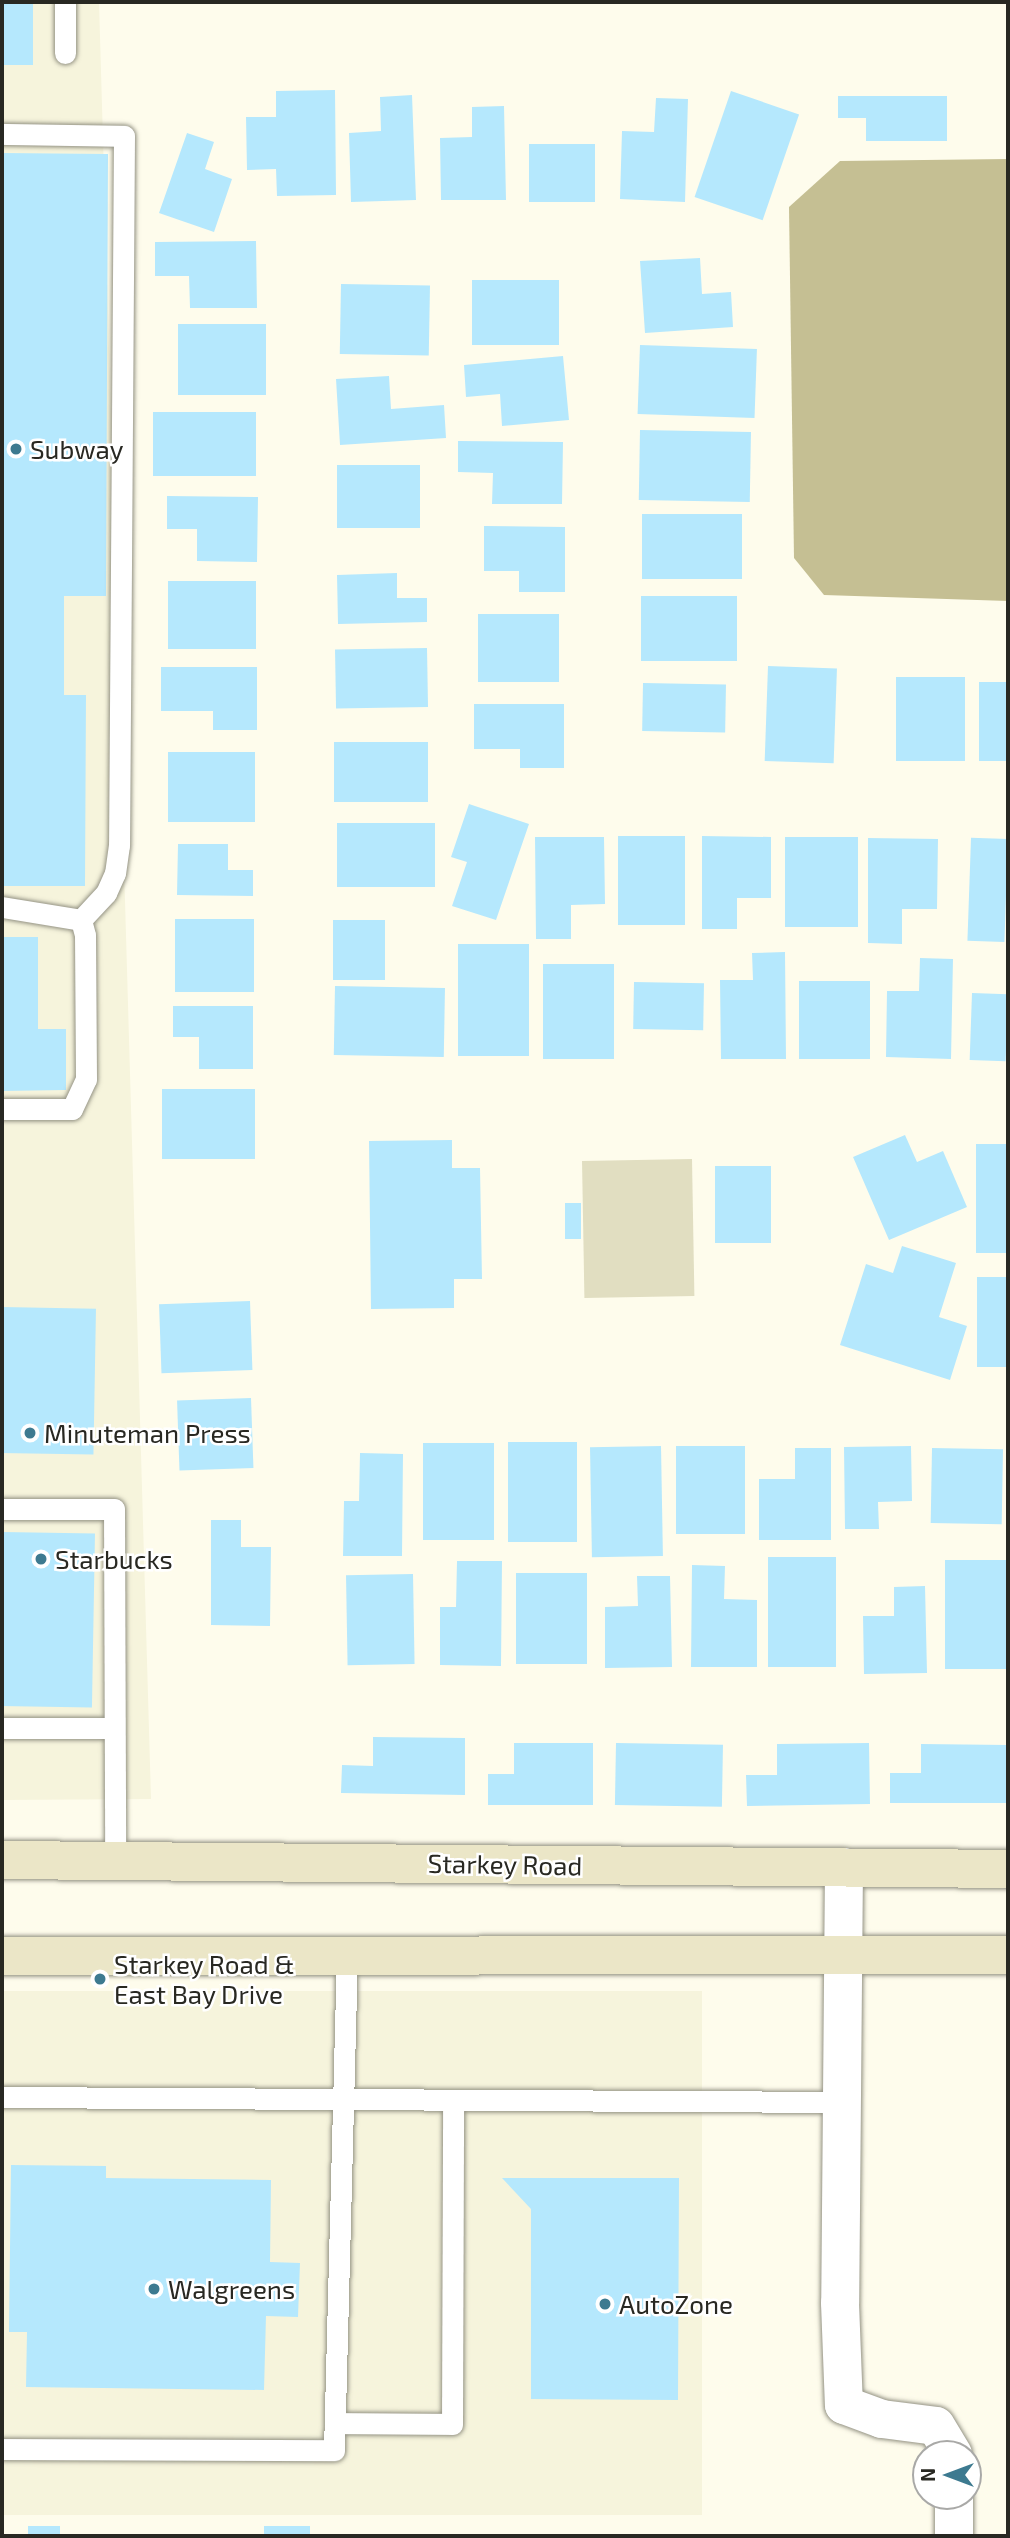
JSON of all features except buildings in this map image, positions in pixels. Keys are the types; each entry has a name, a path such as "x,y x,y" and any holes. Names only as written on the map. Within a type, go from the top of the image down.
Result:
{"main road":[{"name":"Starkey Road","path":"2,1860 1008,1869"},
{"path":"2,1956 1008,1955"}],"street":[{"path":"844,1867 844,2102 840,2303 844,2405 882,2419 936,2426 944,2440"},
{"path":"954,2510 954,2536"}],"lane":[{"path":"65,2 65,54"},
{"path":"2,135 124,135 119,845 106,893 81,920 86,1066 82,1094 72,1109 2,1109"},
{"path":"2,907 81,920"},
{"path":"2,1509 114,1509 115,1861"},
{"path":"2,1728 114,1728"},
{"path":"2,2449 334,2450 347,1955"},
{"path":"2,2097 844,2102"},
{"path":"335,2423 452,2424 453,2101"}],"shaded area":[{"path":"2,2 99,2 151,1799 2,1800"},
{"path":"1008,159 1008,601 824,595 794,558 789,207 840,161"},
{"path":"692,1159 694,1296 584,1298 582,1161"},
{"path":"2,1991 702,1991 702,2515 2,2515"}],"place":[{"name":"Subway","path":"16,449"},
{"name":"Minuteman Press","path":"30,1433"},
{"name":"Starbucks","path":"41,1559"},
{"name":"Starkey Road & East Bay Drive","path":"100,1979"},
{"name":"Walgreens","path":"154,2289"},
{"name":"AutoZone","path":"605,2304"}]}
